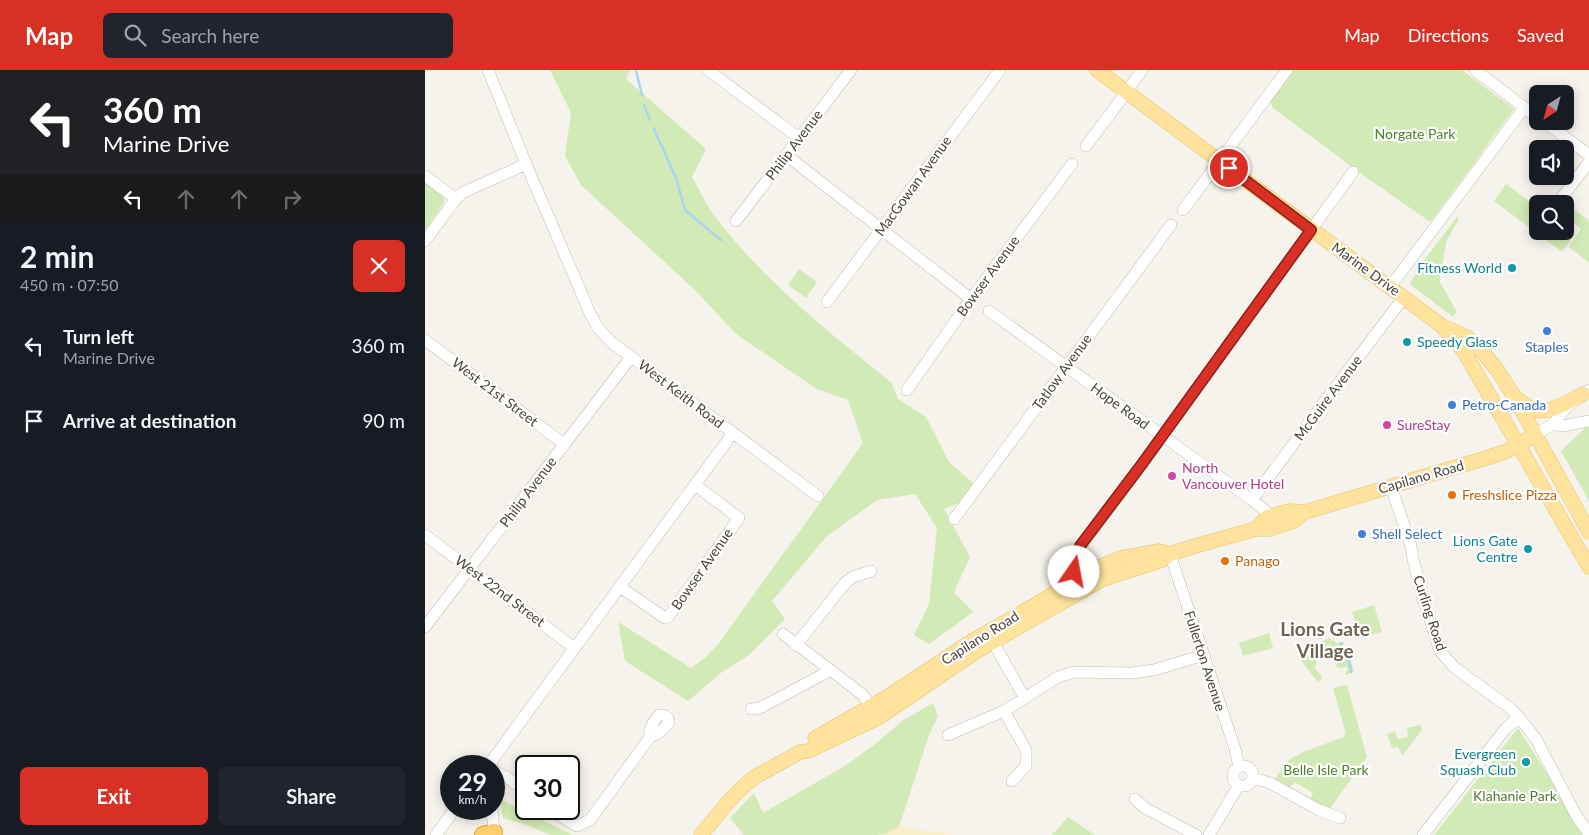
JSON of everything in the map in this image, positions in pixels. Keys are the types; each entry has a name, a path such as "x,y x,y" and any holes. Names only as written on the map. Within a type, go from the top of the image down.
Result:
{"main road":[{"name":"Marine Drive","path":"1097,70 1442,326 1463,350 1589,568"},
{"name":"Marine Drive","path":"1442,326 1467,337 1498,370 1589,532"},
{"path":"1463,350 1483,365 1499,386 1520,424 1529,433 1535,435"},
{"path":"1515,398 1531,409 1542,411 1556,408 1586,392"},
{"name":"Capilano Road","path":"701,835 736,792 755,777 799,752 805,744 874,713 1103,579 1162,560 1170,554 1256,529 1270,529 1294,521 1305,512 1505,452 1535,435"},
{"name":"Capilano Road","path":"1267,517 1289,510 1305,512"},
{"path":"1256,529 1267,517"},
{"name":"Capilano Road","path":"874,713 916,679 972,641 1040,602 1075,579 1121,558 1159,551 1170,554"},
{"path":"1022,625 1028,615 1072,587 1075,579"}],"street":[{"name":"West Keith Road","path":"488,70 526,164 593,319 604,335 631,357 733,433 496,755"},
{"path":"708,70 799,138"},
{"name":"Philip Avenue","path":"736,221 851,70"},
{"name":"MacGowan Avenue","path":"827,302 999,70"},
{"path":"1086,146 1142,70"},
{"path":"1183,210 1287,70"},
{"path":"1475,70 1529,111"},
{"path":"1390,286 1524,108"},
{"path":"1554,130 1589,158 1563,195"},
{"path":"786,156 971,299"},
{"path":"425,241 456,199 462,194 526,164"},
{"name":"Bowser Avenue","path":"907,390 971,299 1072,164"},
{"path":"1075,579 1073,567 1080,546 1353,172"},
{"path":"425,176 456,199"},
{"name":"Tatlow Avenue","path":"954,519 1171,225"},
{"name":"McGuire Avenue","path":"1252,500 1328,396 1404,298"},
{"name":"Hope Road","path":"989,311 1252,500 1267,512 1267,517"},
{"name":"West 21st Street","path":"425,340 564,444"},
{"name":"Philip Avenue","path":"425,627 631,357"},
{"path":"1535,435 1553,424 1569,406 1586,392"},
{"path":"1553,424 1563,426 1589,421"},
{"path":"733,433 818,496"},
{"name":"Bowser Avenue","path":"620,587 665,618 669,616 739,518 695,485"},
{"name":"Curling Road","path":"1391,486 1411,546 1424,601 1440,651 1455,667 1516,714 1536,739 1577,817 1587,831"},
{"name":"West 22nd Street","path":"425,535 574,648"},
{"name":"Fullerton Avenue","path":"1170,554 1239,767"},
{"path":"796,644 846,582 853,577 871,571"},
{"path":"783,634 863,695 874,713"},
{"path":"997,649 1024,697"},
{"path":"948,735 1004,711 1058,677 1074,672 1154,670 1204,655"},
{"path":"751,709 760,708 831,670"},
{"path":"1004,711 1026,750 1026,766 1012,781"},
{"path":"1423,835 1516,714"},
{"path":"567,820 577,826 590,820 650,737"},
{"path":"1239,767 1248,768 1252,772 1253,778 1248,785 1239,785 1233,775 1239,767"},
{"path":"1253,778 1270,783 1319,810 1340,818"},
{"path":"1209,835 1239,785"},
{"path":"1135,799 1145,808 1196,835"},
{"path":"436,835 447,820"},
{"path":"492,820 492,834"}],"green space":[{"path":"550,70 630,70 626,79 706,149 692,177 710,209 736,242 756,265 800,306 892,383 898,399 926,417 949,462 973,483 967,500 944,509 970,557 954,592 973,612 929,644 914,635 929,604 937,528 915,494 877,500 827,536 772,601 785,619 749,655 722,672 688,701 625,661 618,622 691,668 705,658 719,643 863,443 848,400 817,389 736,334 695,290 581,185 565,156 571,113"},
{"name":"Norgate Park","path":"1293,70 1462,70 1514,109 1432,220 1429,221 1367,178 1273,108 1270,101"},
{"path":"425,180 444,192 444,203 425,231"},
{"path":"1506,184 1529,201 1529,227 1494,201"},
{"path":"1574,209 1589,221 1589,263 1569,247 1581,229 1574,223"},
{"path":"1457,217 1459,219 1446,242 1443,262 1440,267 1440,282 1457,312 1453,317 1410,284 1422,263"},
{"path":"1546,240 1571,240 1562,252"},
{"path":"799,269 817,282 806,298 788,285"},
{"path":"1589,426 1589,501 1561,451"},
{"path":"1374,605 1382,632 1361,638 1352,612"},
{"path":"1269,633 1273,648 1243,656 1239,643"},
{"path":"1329,638 1337,643 1344,642 1343,653 1350,658 1354,672 1346,675 1347,667 1338,668 1335,663 1343,659 1338,654 1322,657 1323,652 1318,644"},
{"path":"1314,645 1319,653 1315,668 1323,678 1318,682 1299,658"},
{"name":"Belle Isle Park","path":"1347,685 1367,757 1329,810 1310,799 1313,793 1295,782 1290,787 1275,779 1288,760 1343,737 1346,734 1333,688"},
{"path":"933,703 938,716 929,735 899,827 885,834 877,835 744,835 730,818 754,793 763,813 845,766 902,721"},
{"path":"1420,725 1422,730 1402,756 1398,747 1392,748 1387,734 1395,731 1398,739 1408,737 1407,728"},
{"name":"Klahanie Park","path":"1518,728 1586,835 1434,835"},
{"path":"505,802 515,806 515,820 542,820 572,835 550,835 505,819"},
{"path":"1068,817 1095,835 1052,835"}],"sand":[{"path":"899,827 954,835 877,835 885,834"}],"waterway":[{"path":"636,70 642,95"},
{"path":"644,105 650,120"},
{"path":"654,129 676,178 685,210 721,240"},
{"path":"1341,643 1340,652 1349,661 1351,672"}],"place":[{"name":"Fitness World","path":"1512,268"},
{"name":"Staples","path":"1547,331"},
{"name":"Speedy Glass","path":"1407,342"},
{"name":"Petro-Canada","path":"1452,405"},
{"name":"SureStay","path":"1387,425"},
{"name":"North Vancouver Hotel","path":"1172,476"},
{"name":"Freshslice Pizza","path":"1452,495"},
{"name":"Shell Select","path":"1362,534"},
{"name":"Lions Gate Centre","path":"1528,549"},
{"name":"Panago","path":"1225,561"},
{"name":"Evergreen Squash Club","path":"1526,762"}],"district":[{"name":"Lions Gate Village","path":"1325,640"}],"route":[{"path":"1074,572 1073,567 1080,546 1142,464 1311,230 1229,168"}]}
